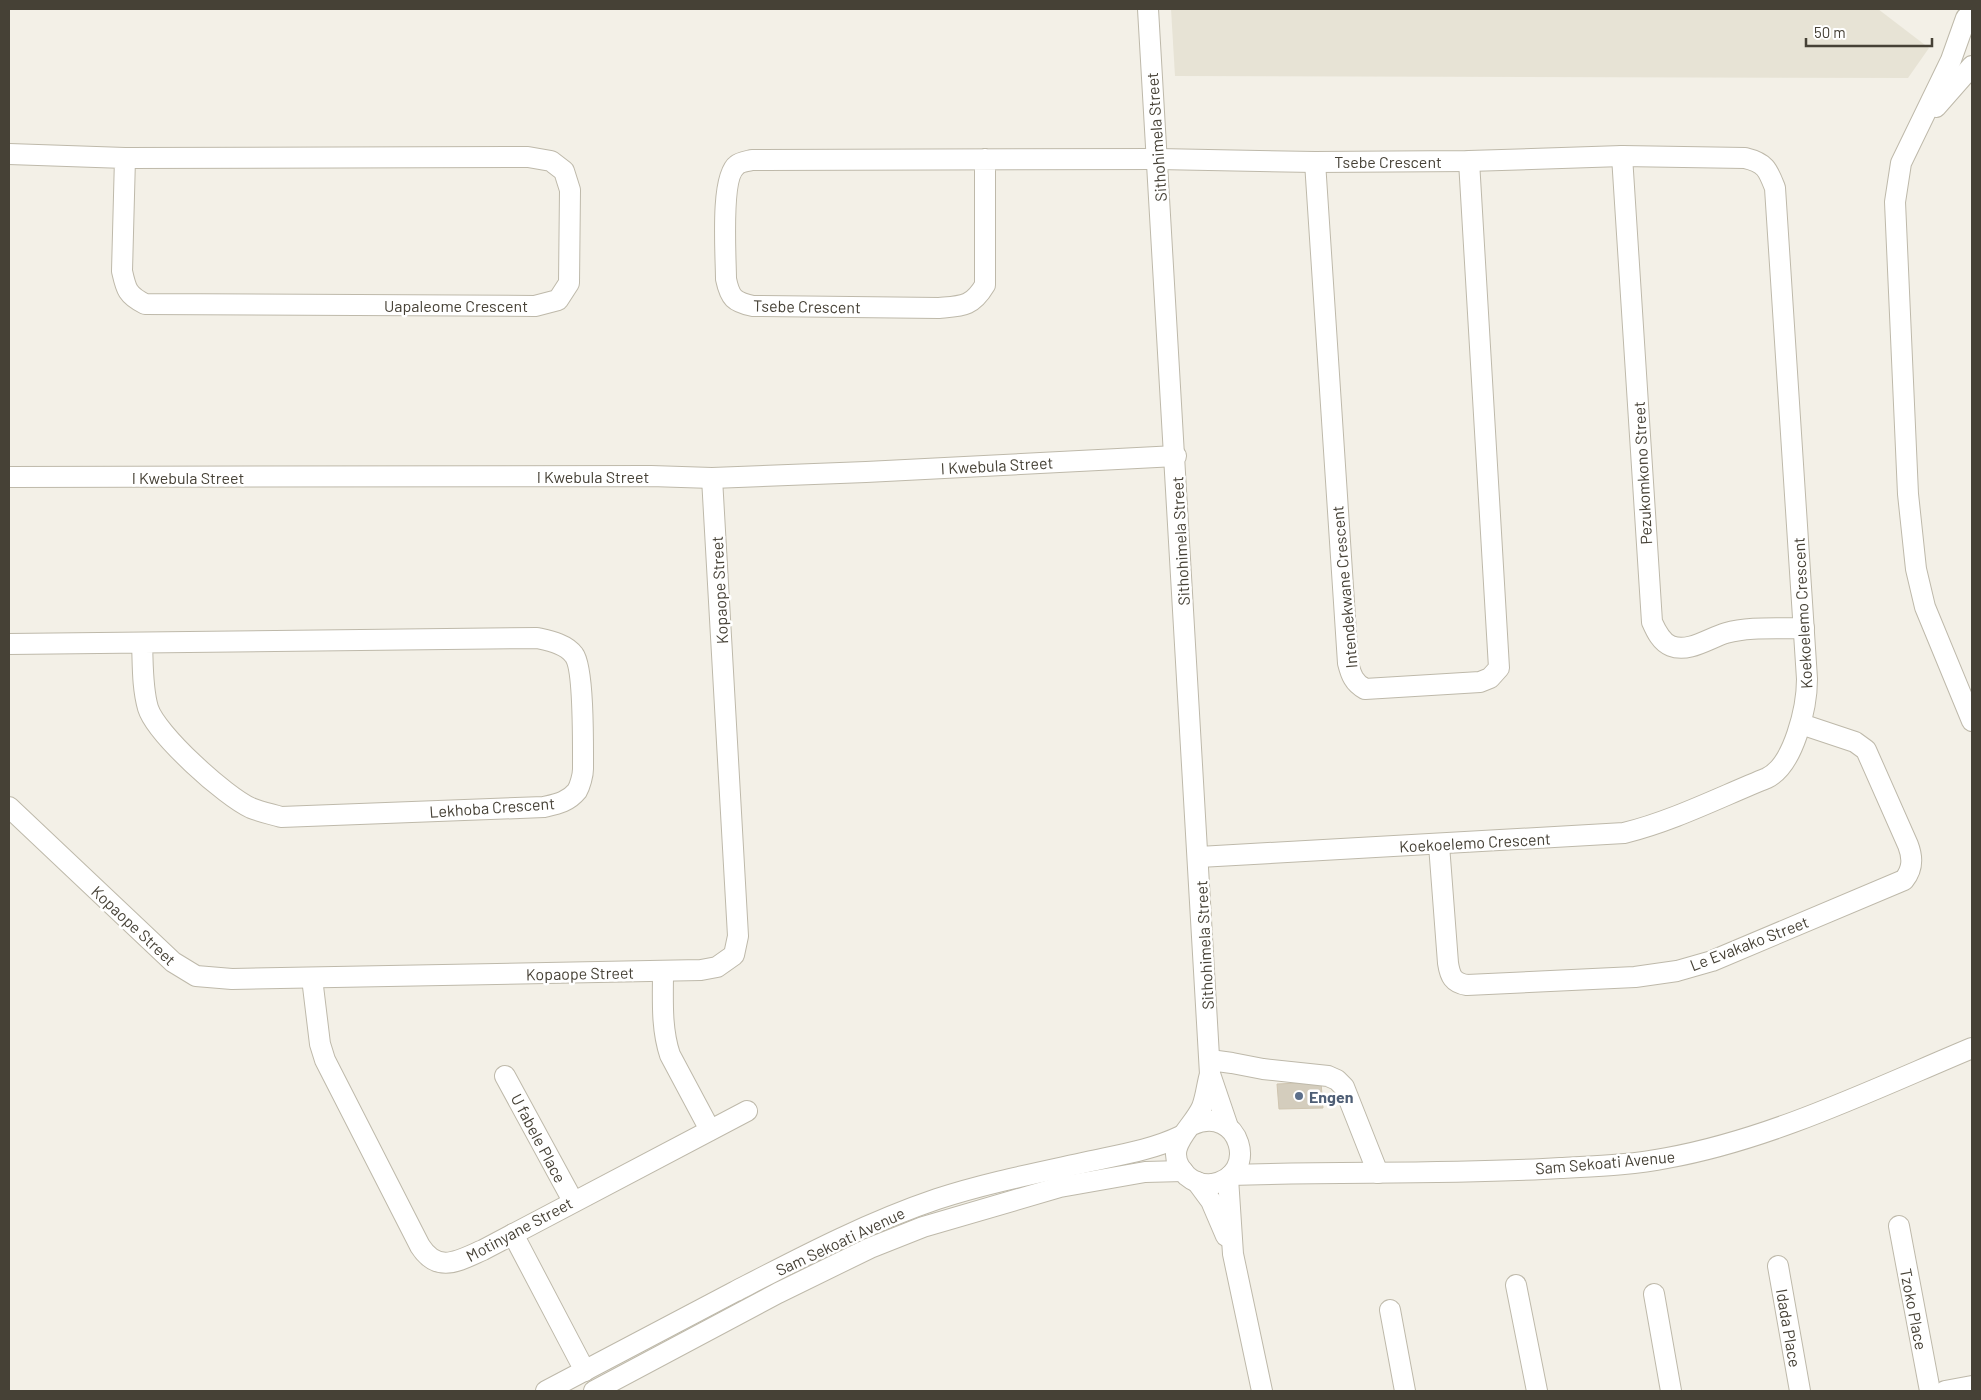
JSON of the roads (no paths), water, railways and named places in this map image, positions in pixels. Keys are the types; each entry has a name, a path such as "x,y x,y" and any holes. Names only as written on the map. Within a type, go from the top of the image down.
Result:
{"street":[{"name":"Sithohimela Street","path":"1148,9 1176,456 1210,1067 1228,1127"},
{"path":"1967,17 1951,60 1902,162 1895,202 1906,456 1916,569 1925,607 1972,721"},
{"path":"1918,128 1972,66"},
{"name":"Uapaleome Crescent","path":"9,154 124,158 528,157 551,161 564,171 570,190 569,283 558,300 535,306 145,304 132,298 125,287 122,271 124,158"},
{"name":"Tsebe Crescent","path":"985,159 985,285 977,298 962,306 939,308 753,306 739,303 729,293 726,279 726,192 729,176 737,165 752,160 985,159 1158,159 1315,162 1470,161 1622,156 1746,158 1759,161 1768,170 1775,188"},
{"name":"Pezukomkono Street","path":"1622,156 1652,622 1663,642 1682,648 1738,630 1804,628"},
{"name":"Intendekwane Crescent","path":"1315,162 1348,663 1354,680 1365,690 1480,682 1490,678 1499,668 1470,161"},
{"name":"Koekoelemo Crescent","path":"1199,857 1610,834 1649,826 1775,774 1784,763 1801,724 1807,692 1775,188"},
{"name":"I Kwebula Street","path":"9,477 651,476 712,478 1176,456"},
{"name":"Kopaope Street","path":"9,808 172,962 196,976 212,978 312,978 701,970 717,967 734,955 738,936 712,478"},
{"name":"Lekhoba Crescent","path":"9,644 537,638 551,641 564,646 575,656 580,672 583,771 578,790 564,802 544,807 281,817 251,808 225,791 156,726 148,709 144,687 142,643"},
{"name":"Le Evakako Street","path":"1439,845 1448,963 1451,975 1457,983 1467,985 1645,976 1677,971 1712,961 1904,880 1910,869 1911,856 1908,845 1866,750 1855,742 1801,724"},
{"path":"663,970 663,1020 667,1045 670,1055 710,1130"},
{"name":"Motinyane Street","path":"312,978 320,1044 325,1060 426,1255 442,1264 455,1262 483,1250 747,1111"},
{"name":"Sam Sekoati Avenue","path":"1230,1176 1277,1173 1524,1170 1624,1164 1666,1159 1715,1148 1774,1129 1972,1048"},
{"name":"Sithohimela Street","path":"1187,1130 1202,1106 1210,1067"},
{"path":"1210,1067 1263,1069 1328,1076 1338,1080 1344,1087 1378,1173"},
{"name":"U fabele Place","path":"505,1076 572,1202"},
{"path":"1190,1177 1208,1185 1218,1183 1230,1176 1239,1162 1240,1147 1236,1136 1228,1127 1210,1120 1187,1130 1176,1150 1179,1164 1190,1177 1211,1201 1233,1254"},
{"name":"Sam Sekoati Avenue","path":"546,1391 847,1234 937,1199 994,1182 1140,1151 1168,1142 1187,1130"},
{"path":"1240,1147 1277,1173"},
{"name":"Sam Sekoati Avenue","path":"594,1391 786,1289 870,1248 923,1228 1060,1187 1145,1172 1190,1177"},
{"path":"1230,1176 1229,1217 1233,1254 1262,1391"},
{"name":"Tzoko Place","path":"1899,1226 1930,1391"},
{"path":"513,1234 585,1371"},
{"name":"Idada Place","path":"1778,1266 1800,1391"},
{"path":"1516,1285 1536,1391"},
{"path":"1654,1294 1671,1391"},
{"path":"1390,1310 1405,1391"},
{"path":"1945,1391 1972,1386"}],"place":[{"name":"Engen","path":"1299,1096"}]}
